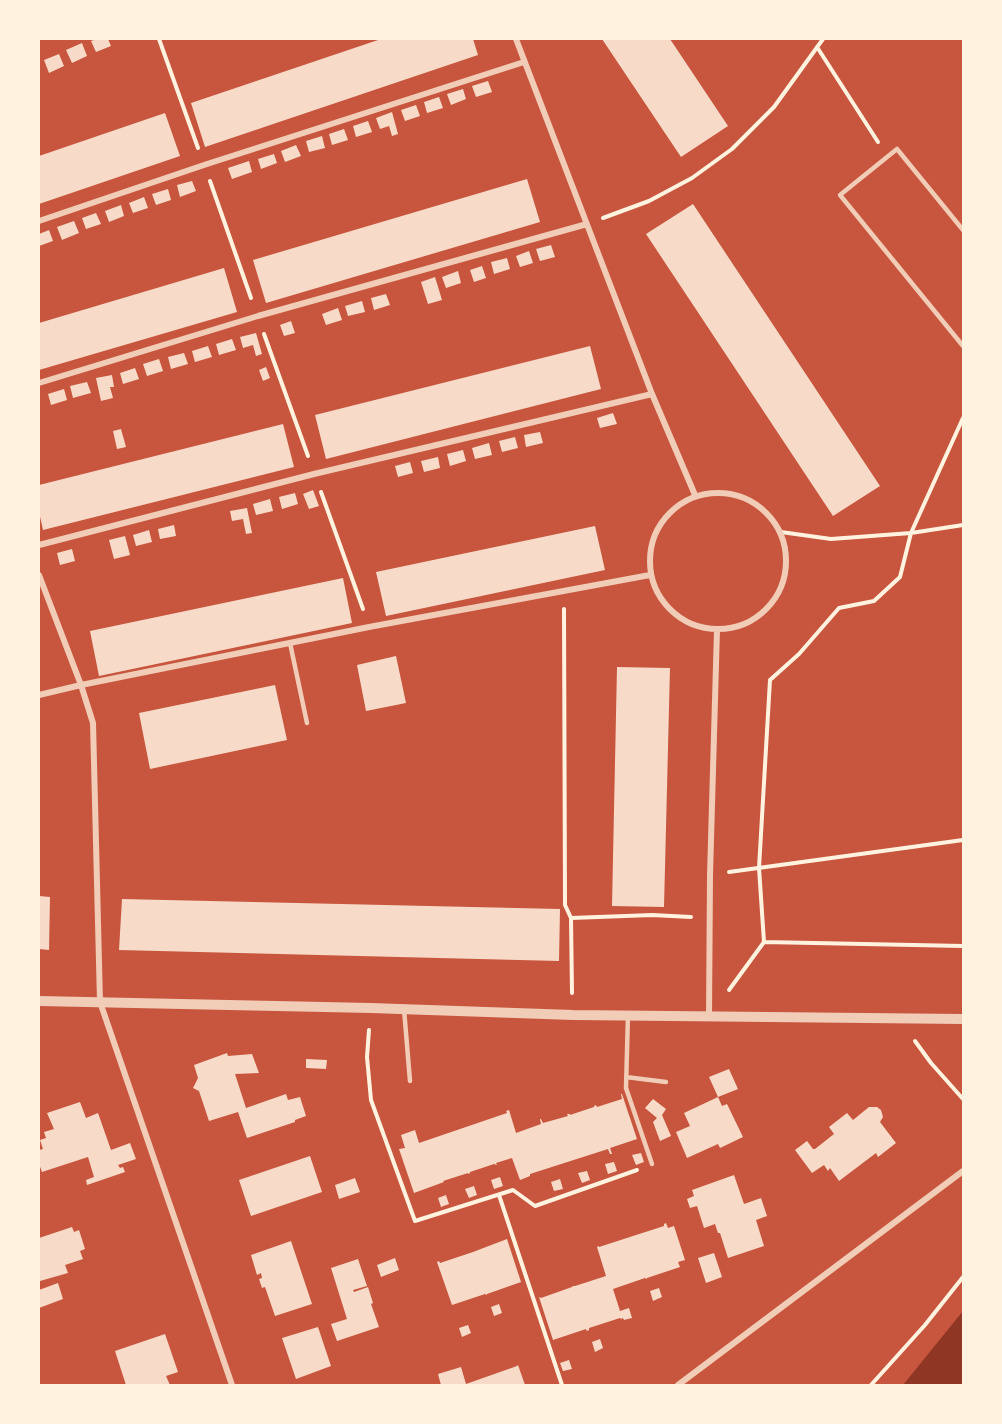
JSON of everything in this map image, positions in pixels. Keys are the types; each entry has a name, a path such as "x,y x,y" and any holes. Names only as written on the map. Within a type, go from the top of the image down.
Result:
{"street":[{"path":"516,39 652,394 695,495"},
{"path":"39,221 215,161 524,62"},
{"path":"39,383 258,316 587,224"},
{"path":"39,545 314,474 652,394"},
{"path":"720,492 745,497 766,511 781,532 786,555 785,577 775,598 760,615 740,626 717,630 694,626 674,614 658,597 650,575 649,550 657,526 674,507 695,495 720,492"},
{"path":"39,574 93,723 100,1002 232,1385"},
{"path":"39,695 389,623 650,575"},
{"path":"709,1017 710,875 717,630"},
{"path":"39,1001 573,1015 963,1019"},
{"path":"678,1385 963,1171"}],"lane":[{"path":"963,230 897,149 840,195 963,346"},
{"path":"290,643 307,723"},
{"path":"404,1009 410,1081"},
{"path":"628,1015 626,1088 652,1164"},
{"path":"626,1077 666,1082"}],"path":[{"path":"587,224 649,201 692,178 732,149 774,108 823,39"},
{"path":"817,47 888,156"},
{"path":"709,1017 764,942 759,868 770,680 799,654 839,608 874,601 900,577 911,533 963,418"},
{"path":"781,532 831,539 911,533 963,525"},
{"path":"564,591 565,905 571,918 573,1015"},
{"path":"710,875 963,840"},
{"path":"571,918 652,915 681,917"},
{"path":"764,942 963,946"},
{"path":"372,1008 367,1057 371,1100 416,1221 513,1190 535,1206 652,1164"},
{"path":"898,1019 931,1063 963,1099"},
{"path":"499,1195 562,1385"},
{"path":"871,1385 925,1325 963,1277"}],"shaded area":[{"path":"963,1311 963,1385 903,1385"}],"building":[{"path":"108,39 111,46 96,52 91,41"},
{"path":"381,39 473,39 478,55 205,147 191,103"},
{"path":"602,39 670,39 728,126 681,157"},
{"path":"82,43 87,56 72,63 66,50"},
{"path":"59,54 64,66 49,73 44,60"},
{"path":"488,81 492,92 476,97 472,86"},
{"path":"463,89 466,99 451,105 447,94"},
{"path":"439,97 443,108 427,113 424,102"},
{"path":"416,105 420,116 405,121 401,110"},
{"path":"392,112 398,134 392,136 389,126 380,129 376,118"},
{"path":"165,113 180,156 39,204 39,156"},
{"path":"368,121 372,132 356,137 353,126"},
{"path":"344,129 348,140 332,145 329,134"},
{"path":"322,136 325,148 309,152 306,141"},
{"path":"296,145 301,156 285,162 281,151"},
{"path":"274,154 277,163 261,169 258,159"},
{"path":"249,161 252,172 232,179 228,168"},
{"path":"527,179 540,222 266,303 253,260"},
{"path":"192,181 196,191 180,197 177,185"},
{"path":"168,189 171,200 156,205 152,194"},
{"path":"144,197 148,208 133,213 129,203"},
{"path":"693,204 880,486 833,516 646,234"},
{"path":"121,205 124,216 109,222 105,211"},
{"path":"96,213 101,224 86,229 82,218"},
{"path":"74,221 79,233 62,240 57,227"},
{"path":"49,230 53,241 39,246 39,234"},
{"path":"551,245 555,257 540,261 536,249"},
{"path":"529,251 533,263 520,267 516,256"},
{"path":"507,258 510,269 494,274 491,262"},
{"path":"482,266 486,278 474,282 470,270"},
{"path":"224,268 237,312 39,370 39,323"},
{"path":"458,271 461,283 446,288 442,277"},
{"path":"435,277 442,300 428,304 421,282"},
{"path":"386,294 390,305 374,310 371,298"},
{"path":"362,301 365,312 348,316 345,306"},
{"path":"338,308 342,320 326,325 322,314"},
{"path":"291,321 295,333 284,336 280,325"},
{"path":"256,333 262,354 256,356 253,345 243,348 240,337"},
{"path":"232,339 236,350 219,355 216,344"},
{"path":"208,346 212,357 195,362 192,351"},
{"path":"590,346 601,389 326,459 315,415"},
{"path":"184,353 188,364 171,369 168,357"},
{"path":"159,359 163,371 147,376 143,364"},
{"path":"266,367 270,378 263,381 259,370"},
{"path":"135,368 139,379 123,384 120,373"},
{"path":"112,375 114,387 110,387 113,398 101,401 96,378"},
{"path":"87,382 91,393 73,398 70,386"},
{"path":"64,389 67,400 51,405 48,394"},
{"path":"613,413 617,424 600,428 597,418"},
{"path":"283,424 294,467 43,530 39,512 39,485"},
{"path":"121,429 126,447 117,449 113,431"},
{"path":"540,432 543,443 526,447 524,435"},
{"path":"515,437 518,448 502,452 499,441"},
{"path":"489,443 492,455 475,459 472,448"},
{"path":"463,450 466,461 450,466 447,454"},
{"path":"438,457 440,468 424,472 421,461"},
{"path":"410,462 413,473 398,477 395,466"},
{"path":"313,490 319,506 309,509 303,494"},
{"path":"295,493 298,504 282,509 279,497"},
{"path":"270,499 273,511 256,515 253,504"},
{"path":"247,508 252,533 246,534 243,519 232,521 230,511"},
{"path":"174,525 176,536 160,539 158,529"},
{"path":"595,526 605,570 386,616 376,572"},
{"path":"149,530 152,542 136,546 133,535"},
{"path":"125,536 130,555 114,559 109,540"},
{"path":"72,549 75,561 60,565 57,553"},
{"path":"343,578 352,623 99,676 90,631"},
{"path":"396,656 406,703 366,711 357,665"},
{"path":"617,667 670,668 664,907 612,906"},
{"path":"275,685 287,740 150,769 139,713"},
{"path":"39,896 50,897 49,950 39,949"},
{"path":"122,899 560,909 559,961 119,950"},
{"path":"227,1053 228,1056 252,1054 259,1073 235,1074 246,1108 286,1094 288,1100 300,1097 306,1116 247,1138 238,1112 209,1121 199,1091 193,1088 198,1078 194,1065"},
{"path":"306,1059 327,1060 326,1069 306,1068"},
{"path":"729,1069 738,1089 718,1097 709,1077"},
{"path":"621,1094 637,1139 610,1148 612,1154 608,1149 530,1174 520,1180 512,1158 414,1193 399,1149 405,1148 401,1135 415,1130 419,1143 507,1113 506,1111 509,1110 516,1133 541,1124 540,1119 543,1123 596,1105 597,1107 622,1099"},
{"path":"718,1097 722,1106 727,1104 743,1137 720,1148 718,1144 687,1158 676,1132 690,1126 684,1113"},
{"path":"653,1099 666,1109 662,1115 671,1136 660,1141 653,1122 657,1118 645,1108"},
{"path":"80,1102 86,1118 98,1113 111,1150 130,1143 136,1159 118,1165 120,1168 123,1167 125,1172 87,1185 86,1180 94,1177 88,1157 42,1172 39,1164 39,1150 43,1149 40,1140 46,1138 44,1132 54,1129 47,1113"},
{"path":"869,1107 877,1107 881,1110 883,1117 880,1122 896,1143 878,1157 876,1153 839,1181 830,1168 828,1171 824,1165 812,1173 795,1150 807,1141 815,1149 834,1134 829,1127 847,1113 853,1120"},
{"path":"641,1153 644,1162 636,1165 632,1155"},
{"path":"310,1156 322,1192 251,1216 239,1180"},
{"path":"614,1162 617,1171 608,1174 605,1164"},
{"path":"587,1171 590,1180 582,1183 578,1173"},
{"path":"734,1175 744,1204 761,1198 767,1216 756,1220 764,1246 728,1258 715,1224 704,1228 697,1206 690,1208 687,1199 694,1196 692,1190"},
{"path":"500,1177 503,1186 494,1189 491,1180"},
{"path":"355,1178 360,1192 339,1199 335,1185"},
{"path":"560,1179 563,1189 554,1191 551,1182"},
{"path":"474,1186 477,1195 469,1198 465,1189"},
{"path":"446,1195 449,1204 441,1207 438,1198"},
{"path":"666,1223 668,1228 674,1226 685,1260 678,1262 680,1267 613,1289 620,1311 629,1308 632,1318 624,1320 620,1318 589,1328 587,1331 586,1329 553,1340 539,1297 606,1276 597,1247 664,1226"},
{"path":"72,1227 74,1232 79,1230 85,1249 80,1251 83,1259 65,1265 68,1273 40,1281 39,1238"},
{"path":"507,1239 521,1282 452,1305 437,1262 440,1263"},
{"path":"291,1241 312,1304 275,1316 265,1287 262,1288 259,1279 262,1278 261,1273 257,1275 251,1255"},
{"path":"714,1253 722,1277 706,1283 698,1258"},
{"path":"395,1258 399,1270 381,1277 377,1265"},
{"path":"358,1259 367,1286 353,1290 354,1292 368,1287 379,1327 337,1341 331,1324 347,1319 331,1268"},
{"path":"58,1283 63,1299 39,1308 39,1290"},
{"path":"659,1288 662,1297 653,1301 650,1291"},
{"path":"499,1304 502,1313 494,1316 491,1307"},
{"path":"468,1325 471,1333 462,1337 459,1328"},
{"path":"318,1327 331,1366 296,1379 282,1338"},
{"path":"165,1334 178,1372 166,1376 170,1385 126,1385 115,1351"},
{"path":"600,1339 603,1348 595,1352 592,1342"},
{"path":"569,1360 572,1369 563,1371 560,1363"},
{"path":"518,1365 525,1385 441,1385 438,1374 461,1367 466,1384"}]}
